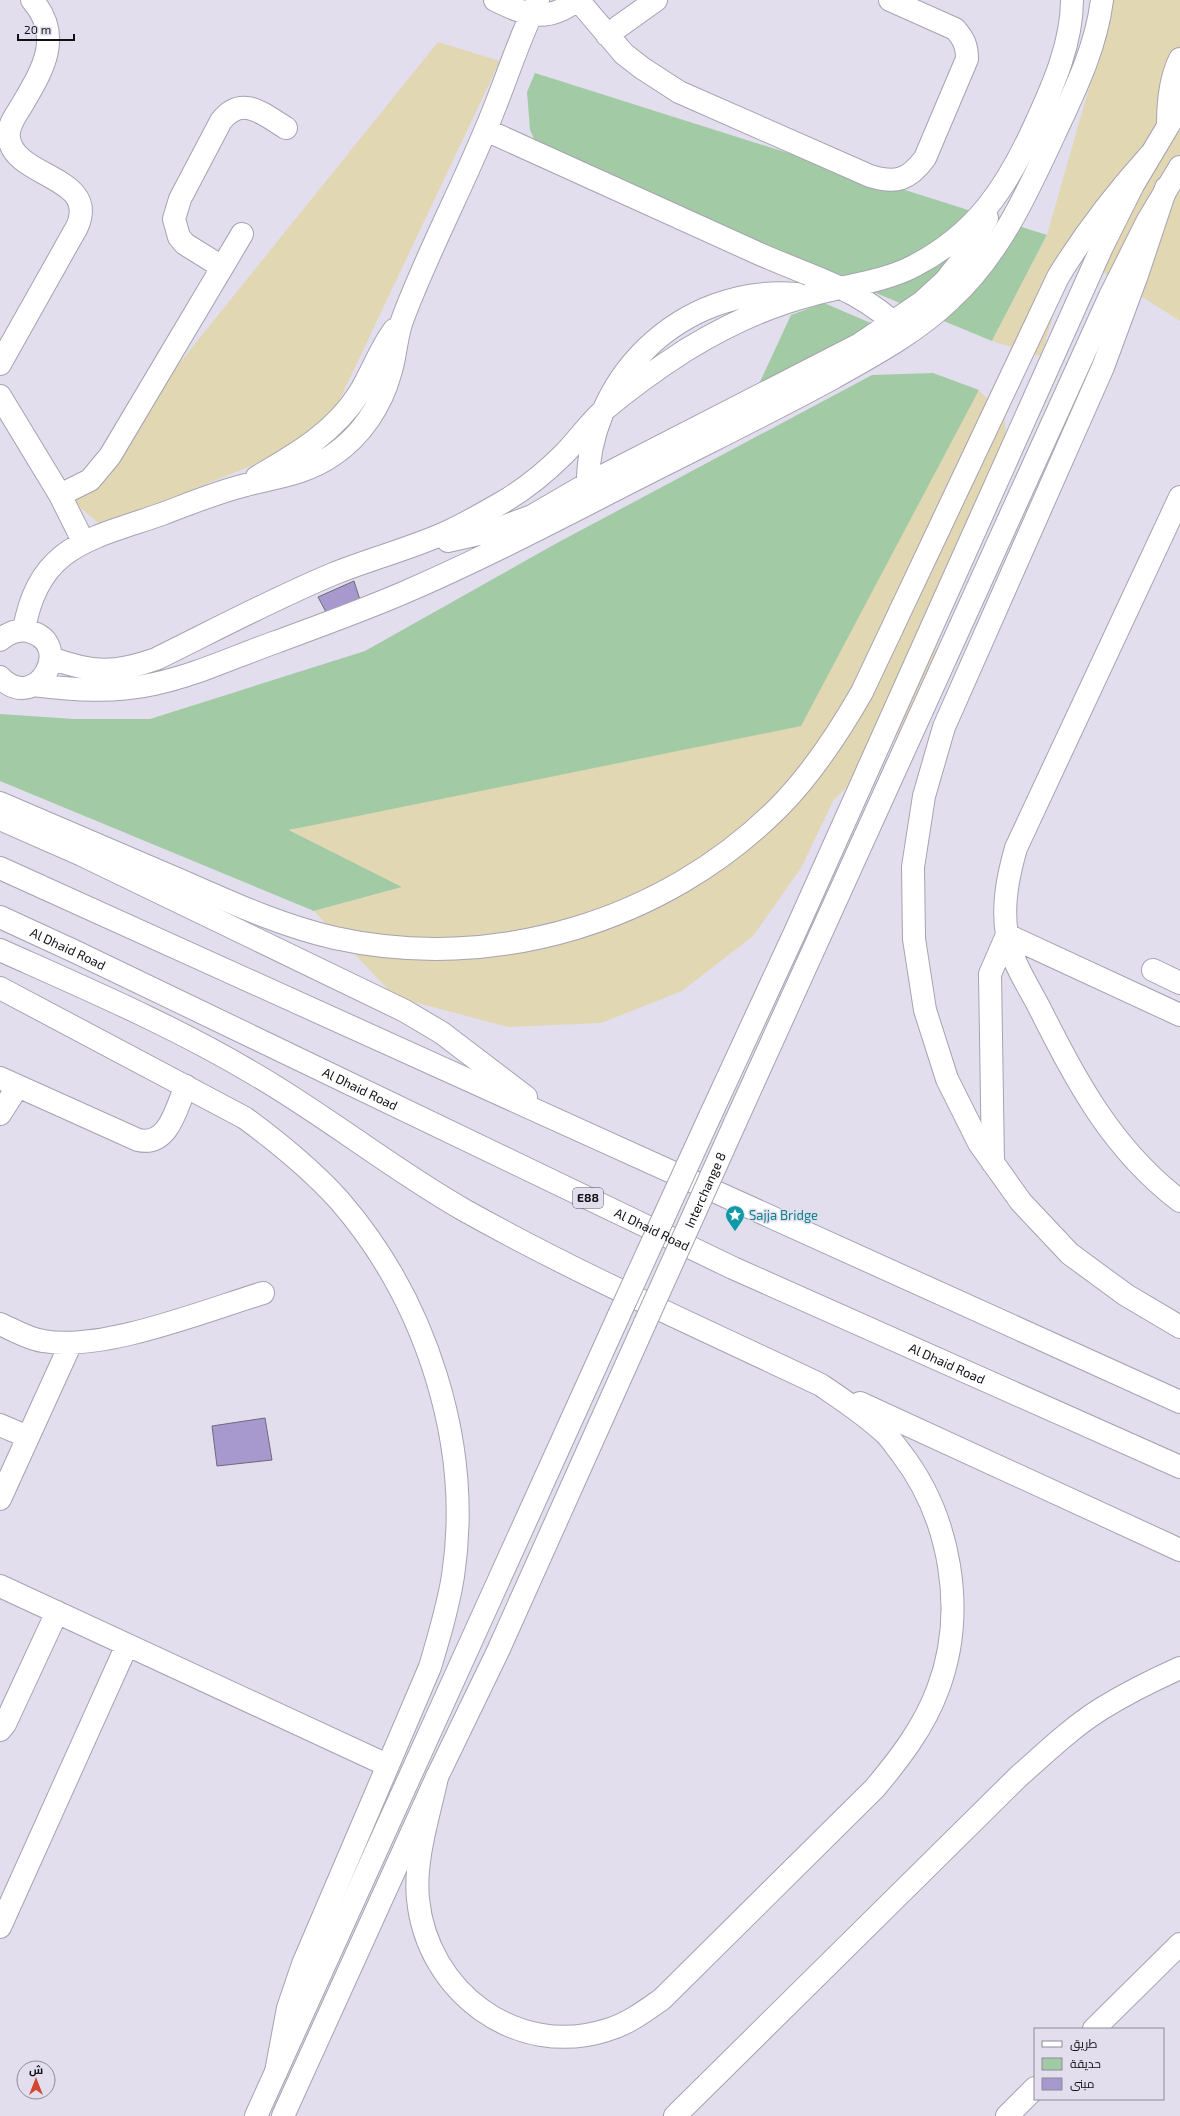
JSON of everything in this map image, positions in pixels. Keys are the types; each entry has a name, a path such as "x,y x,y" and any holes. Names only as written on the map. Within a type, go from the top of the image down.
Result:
{"main road":[{"path":"0,364 77,228 81,212 76,196 16,154 11,146 9,138 12,120 44,66 48,51 48,35 44,19 32,0"},
{"path":"495,0 534,8 541,16 552,14 578,0 624,54 642,68 679,92 870,176 885,181 901,179 915,171 925,158 967,59 967,48 963,38 955,29 890,0"},
{"path":"607,35 656,0"},
{"path":"900,329 921,303 945,281 965,256 982,229 995,199 1029,138 1057,74 1067,41 1072,0"},
{"path":"0,677 13,686 24,687 33,685 94,690 125,689 156,684 186,675 353,613 405,592 587,494 824,363 934,315 970,281 1010,222 1032,181 1089,56 1097,30 1102,0"},
{"path":"24,630 33,594 42,578 53,564 83,542 244,485 306,448 326,432 345,413 360,391 386,341 402,320 486,130 534,8"},
{"path":"1168,125 1168,104 1172,82 1180,59"},
{"path":"0,803 289,926 336,938 383,946 445,949 479,948 527,941 574,930 613,916 662,894 704,869 742,840 778,808 810,772 838,733 862,692 1058,278 1085,234 1116,193 1150,155 1180,106"},
{"path":"222,267 193,250 178,238 174,219 180,199 221,121 228,113 236,108 247,107 256,110 286,128"},
{"path":"486,130 757,253 842,288 862,298 900,329"},
{"name":"Interchange 8","path":"276,2072 619,1315 799,923 1102,248 1133,185 1150,155"},
{"path":"1180,167 1166,188 1137,275 1103,366 944,727 924,796 913,867 914,939 925,1010 947,1078 979,1143 1021,1202 1070,1254 1126,1295 1180,1327"},
{"name":"Interchange 8","path":"437,1777 498,1651 645,1322 1110,296 1166,188"},
{"path":"51,658 77,668 97,670 118,670 137,666 156,659 287,594 334,574 443,534 476,518 507,500 563,455 602,412 656,371 714,334 745,319 810,295 879,280 912,267 937,252 971,226 995,199"},
{"path":"60,495 90,480 102,468 242,234"},
{"path":"587,494 589,460 602,412 624,372 640,354 675,324 717,303 763,293 810,295"},
{"path":"0,396 60,495 83,542"},
{"path":"410,546 451,541 492,531 587,494"},
{"path":"1180,497 1016,848 1008,876 1005,906 1007,935 1020,970 1088,1100 1142,1168 1180,1201"},
{"path":"0,640 14,631 24,630 34,633 43,639 51,658 48,669 42,679 33,685"},
{"path":"0,820 82,854 406,1011 442,1033 553,1119"},
{"path":"0,868 1180,1402"},
{"name":"Al Dhaid Road","path":"0,918 83,955 733,1268 1180,1467"},
{"path":"993,1163 990,974 1007,935"},
{"path":"1007,935 1180,1015"},
{"path":"0,950 110,999 209,1048 305,1105 426,1187 545,1253 821,1385 1180,1550"},
{"path":"1153,970 1180,982"},
{"path":"0,988 245,1118 310,1170 339,1200 365,1232 388,1267 410,1308 427,1350 441,1394 450,1439 456,1483 457,1529 453,1575 445,1620 430,1667 387,1765 298,1979 288,2008 276,2072 256,2116"},
{"path":"0,1114 9,1082 138,1140 146,1142 155,1140 162,1136 167,1129 186,1086"},
{"path":"0,1324 42,1341 72,1343 136,1332 263,1294"},
{"path":"0,1499 72,1343"},
{"path":"437,1777 421,1852 418,1893 423,1926 433,1953 448,1977 467,1998 488,2015 513,2029 544,2036 576,2036 607,2030 637,2017 662,1999 875,1788 900,1758 922,1725 938,1689 948,1651 952,1612 950,1572 939,1527 928,1498 910,1465 887,1435 860,1412 821,1385"},
{"path":"0,1425 28,1437"},
{"path":"0,1586 387,1765"},
{"path":"0,1730 5,1724 57,1612"},
{"path":"0,1927 127,1645"},
{"path":"675,2116 1018,1777 1060,1740 1100,1710 1144,1684 1180,1668"},
{"path":"283,2116 437,1777"},
{"path":"1095,2028 1180,1944"},
{"path":"1007,2116 1034,2089"}],"green space":[{"path":"535,73 1047,235 992,341 542,155 530,130 527,92"},
{"path":"824,303 887,330 758,386 791,315"},
{"path":"933,373 979,390 809,745 289,830 403,887 314,911 0,781 0,714 74,719 150,719 365,651 557,543 872,375"}],"sand":[{"path":"1114,0 1180,0 1180,321 1083,259 1062,286 1041,356 992,341 1047,235"},
{"path":"438,42 500,61 322,437 102,526 70,499"},
{"path":"979,390 1005,419 1006,451 933,657 898,734 833,801 801,868 753,936 682,991 601,1023 508,1027 395,997 314,911 402,887 289,830 801,726"}],"building":[{"path":"354,581 360,600 326,612 318,597"},
{"path":"265,1418 272,1460 217,1466 212,1426"}],"place":[{"name":"Sajja Bridge","path":"735,1232"}]}
